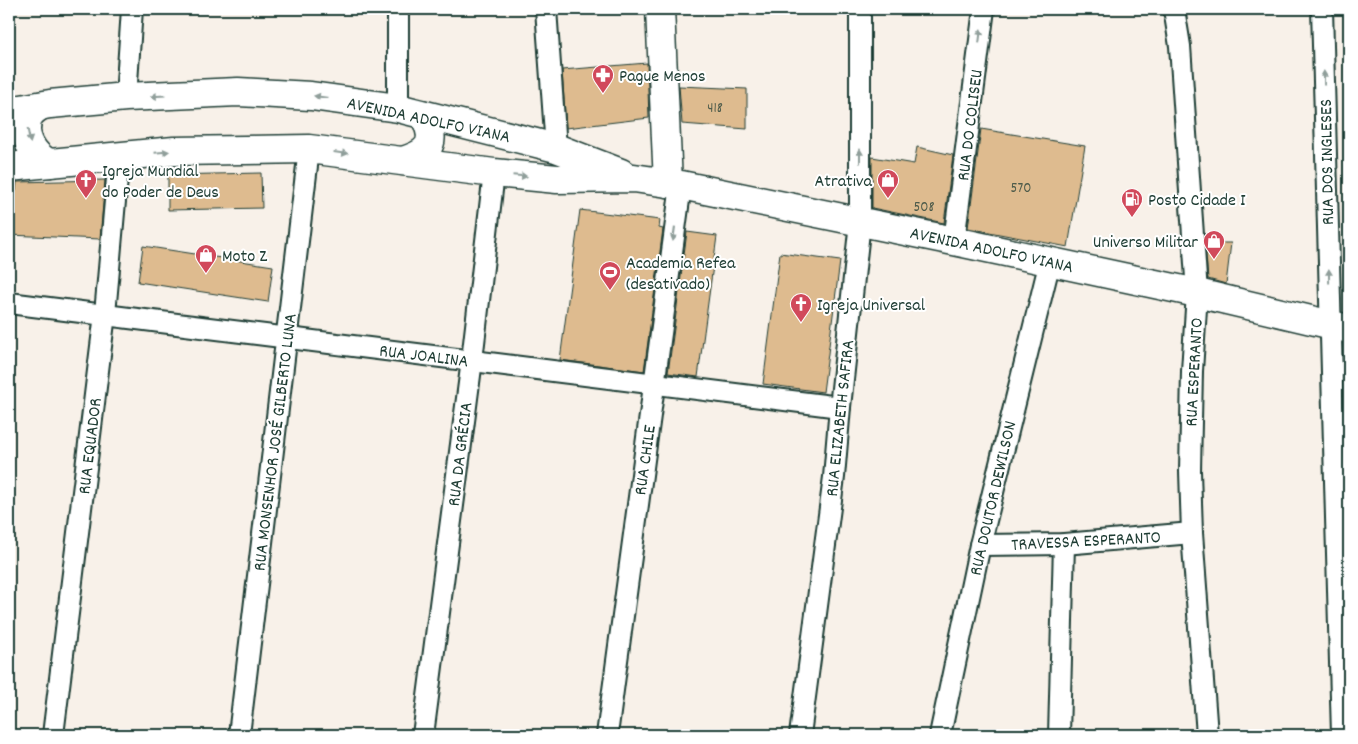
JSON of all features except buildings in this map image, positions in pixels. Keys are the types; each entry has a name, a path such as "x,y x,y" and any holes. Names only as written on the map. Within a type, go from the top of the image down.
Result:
{"main road":[{"path":"660,9 674,184"},
{"name":"AVENIDA ADOLFO VIANA","path":"9,111 126,97 238,92 311,96 398,108 556,148 634,178"},
{"path":"40,106 29,115 27,137 32,150 49,163"},
{"path":"403,161 421,155 431,143 432,135 424,115"},
{"name":"AVENIDA ADOLFO VIANA","path":"9,167 174,151 309,149 494,173 556,179 634,178 674,184 954,240 1197,293 1340,327"}],"street":[{"path":"126,97 132,9"},
{"path":"398,9 398,108"},
{"path":"546,9 556,148"},
{"name":"RUA ELIZABETH SAFIRA","path":"800,735 834,477 860,222 860,9"},
{"name":"RUA DO COLISEU","path":"954,240 984,9"},
{"name":"RUA ESPERANTO","path":"1174,9 1180,46 1197,293 1192,372 1190,471 1192,533 1207,735"},
{"name":"RUA DOS INGLESES","path":"1322,9 1340,327 1342,735"},
{"name":"RUA MONSENHOR JOSÉ GILBERTO LUNA","path":"239,735 309,149"},
{"name":"RUA EQUADOR","path":"54,735 105,314 119,156"},
{"name":"RUA DA GRÉCIA","path":"424,735 494,173"},
{"name":"RUA CHILE","path":"607,735 654,384 674,184"},
{"name":"RUA DOUTOR DEWILSON","path":"940,735 980,545 1050,262"},
{"name":"RUA JOALINA","path":"9,303 840,408"},
{"name":"TRAVESSA ESPERANTO","path":"980,545 1064,544 1192,533"},
{"path":"1059,735 1064,544"}],"place":[{"name":"Pague Menos","path":"603,94"},
{"name":"Igreja Mundial do Poder de Deus","path":"86,199"},
{"name":"Atrativa","path":"888,199"},
{"name":"Posto Cidade I","path":"1132,218"},
{"name":"Universo Militar","path":"1214,260"},
{"name":"Moto Z","path":"206,274"},
{"name":"Academia Refea (desativado)","path":"610,291"},
{"name":"Igreja Universal","path":"801,323"}]}
